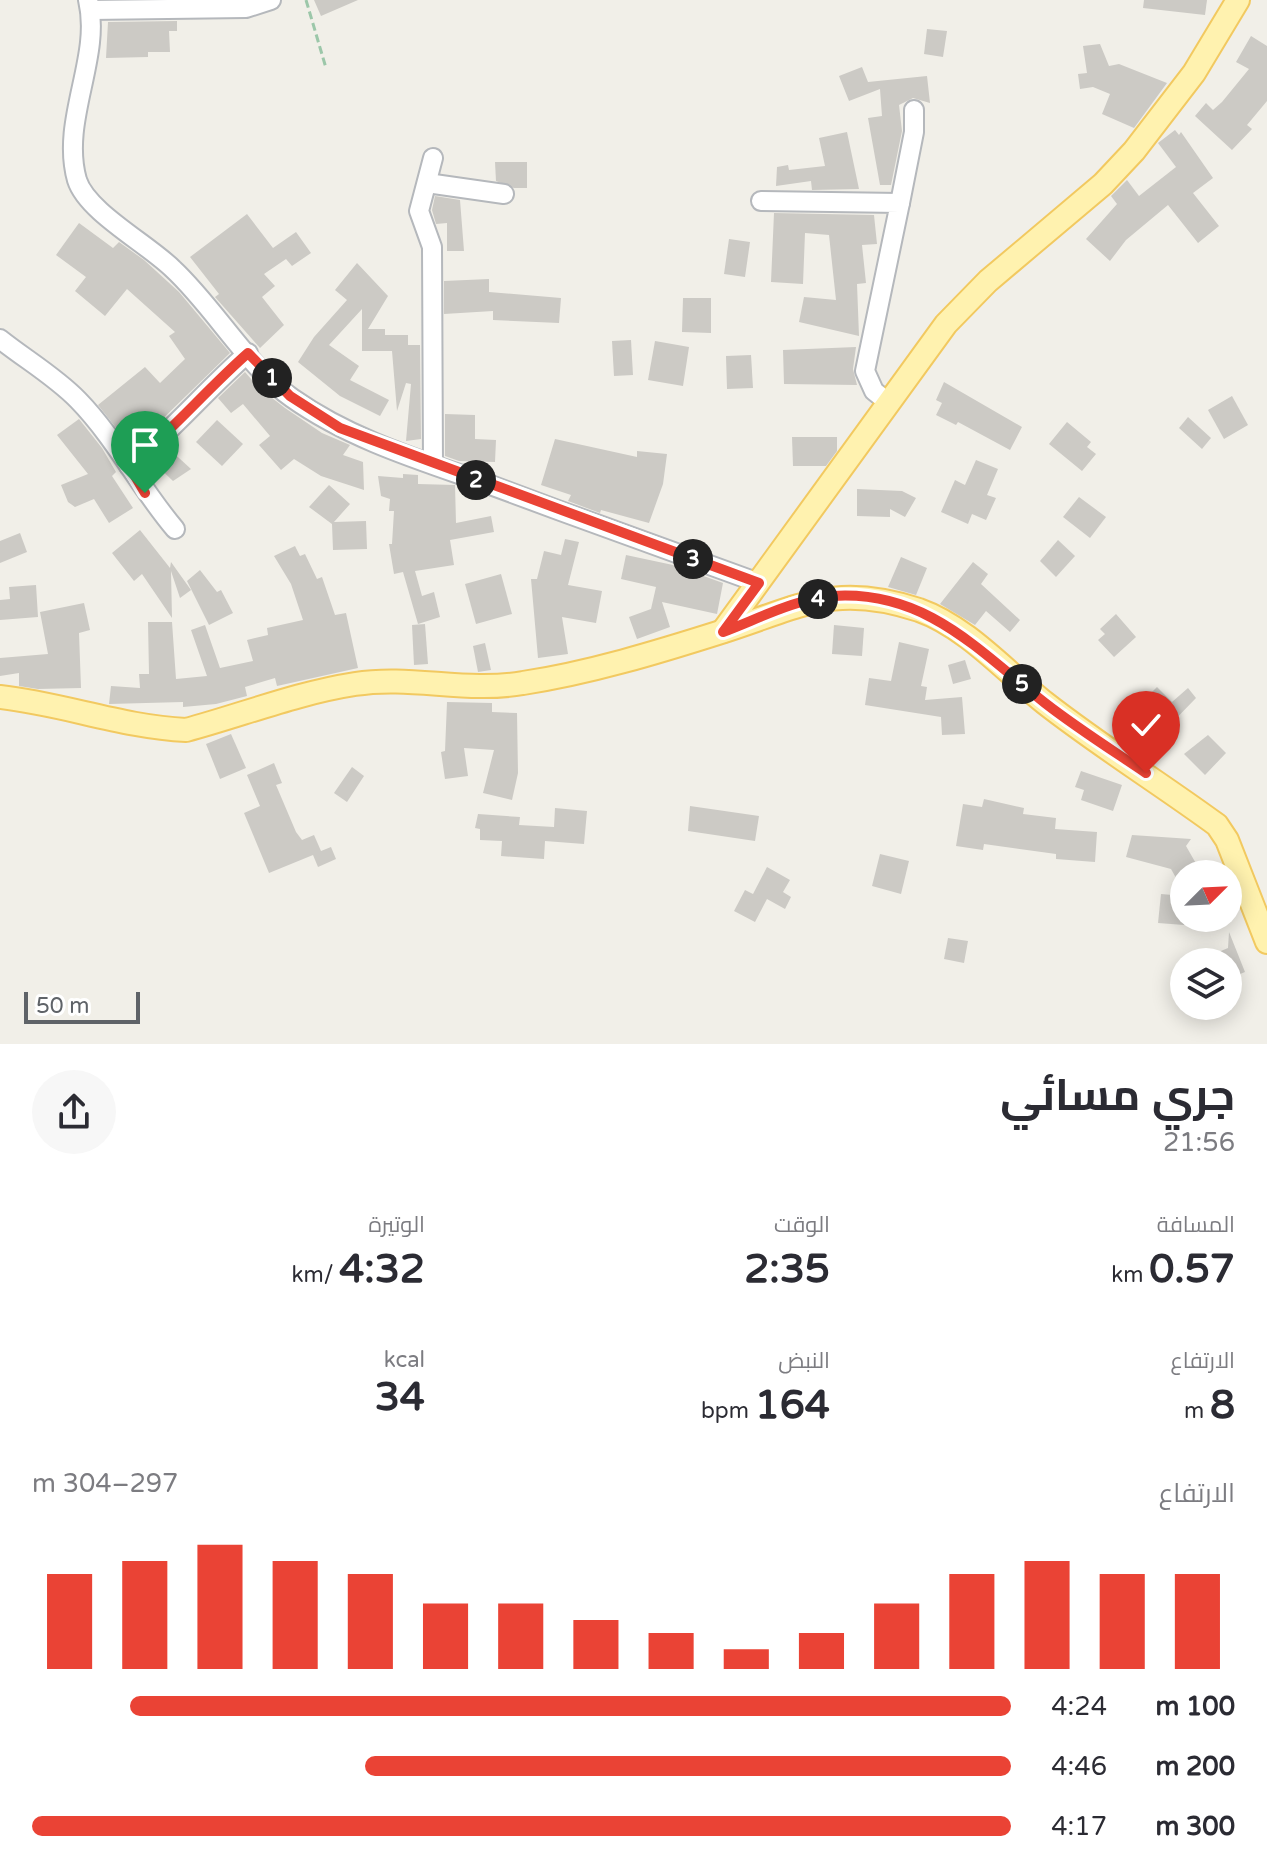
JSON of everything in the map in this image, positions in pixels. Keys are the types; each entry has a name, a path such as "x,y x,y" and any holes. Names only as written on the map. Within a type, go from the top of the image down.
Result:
{"main road":[{"path":"723,632 946,324 988,281 1103,184 1134,151 1194,73 1238,0"},
{"path":"0,697 70,708 160,729 186,730 356,684 483,688 524,683 723,632 801,603 832,596 878,599 922,611 960,633 1047,705 1217,825 1227,840 1267,942"}],"street":[{"path":"271,0 246,8 89,5 90,41 78,96 75,151 76,177 83,196 172,267 290,396 340,428 759,583"},
{"path":"889,403 874,391 865,371 914,132 914,110"},
{"path":"433,158 419,211 432,247 433,464"},
{"path":"427,183 504,194"},
{"path":"761,201 900,203"},
{"path":"0,339 78,400 175,529"},
{"path":"129,466 172,432 219,379 248,353"}],"path":[{"path":"306,0 326,68"}],"building":[{"path":"314,0 358,0 321,16"},
{"path":"1144,0 1207,0 1205,15 1143,8"},
{"path":"177,21 177,31 169,31 170,52 148,52 148,57 106,58 108,22"},
{"path":"927,29 947,31 943,57 924,54"},
{"path":"1251,36 1267,46 1267,101 1247,125 1252,129 1232,150 1195,116 1206,103 1213,110 1249,69 1236,62"},
{"path":"1100,44 1109,66 1119,64 1167,83 1134,128 1102,114 1110,94 1093,87 1080,89 1078,74 1087,73 1083,46"},
{"path":"862,67 868,82 927,76 930,103 913,98 899,105 902,131 891,185 880,185 868,118 882,116 880,89 849,101 839,76"},
{"path":"1175,130 1179,135 1181,132 1213,178 1193,193 1219,226 1198,243 1168,205 1126,240 1110,261 1086,239 1117,204 1111,196 1127,180 1139,196 1176,167 1158,143"},
{"path":"847,132 859,189 812,190 811,181 776,186 777,167 788,165 789,170 825,166 819,138"},
{"path":"495,162 527,162 527,188 514,188 496,181"},
{"path":"435,196 460,200 464,251 447,251 447,223 436,224 432,210"},
{"path":"774,213 874,215 877,244 862,245 866,283 857,284 859,336 799,322 804,297 836,300 829,235 805,233 803,284 771,282"},
{"path":"247,214 273,248 296,232 311,253 292,266 286,259 264,274 275,286 262,297 284,325 260,348 215,297 219,294 190,257"},
{"path":"79,223 113,248 119,242 144,260 179,292 230,353 144,437 133,425 121,434 98,405 145,367 160,383 185,359 169,336 175,332 127,289 105,316 75,291 86,277 56,255"},
{"path":"729,239 750,242 745,277 724,274"},
{"path":"357,263 388,296 368,329 385,329 385,335 408,335 408,345 420,345 421,439 406,441 411,384 406,383 397,411 392,351 362,351 362,309 329,345 359,366 350,380 389,400 380,416 340,396 298,362 314,337 347,300 335,290"},
{"path":"489,279 489,292 561,298 559,323 493,320 493,311 444,314 444,281"},
{"path":"683,298 711,298 711,333 682,332"},
{"path":"631,340 633,375 614,376 612,341"},
{"path":"655,341 689,347 683,386 648,380"},
{"path":"856,347 853,369 857,385 784,384 783,350"},
{"path":"751,355 753,388 727,389 726,356"},
{"path":"245,372 258,387 285,408 322,433 350,445 343,455 363,462 364,490 321,476 294,459 281,470 259,445 270,436 243,404 231,413 218,398"},
{"path":"944,382 1022,427 1010,450 958,422 956,425 936,415 942,403 936,400"},
{"path":"1232,396 1248,425 1224,439 1208,410"},
{"path":"445,414 475,415 475,439 496,440 495,462 459,461 445,456"},
{"path":"1188,417 1211,438 1202,449 1179,428"},
{"path":"79,419 102,448 116,472 112,476 133,508 109,523 94,499 75,507 68,502 61,485 88,474 57,435"},
{"path":"217,420 243,444 222,466 196,442"},
{"path":"1067,422 1091,442 1087,447 1096,454 1082,471 1049,444"},
{"path":"792,437 837,437 837,451 826,466 793,466"},
{"path":"555,439 637,457 637,451 667,454 663,484 649,523 601,510 600,513 568,501 571,495 541,485"},
{"path":"168,448 191,469 173,481 153,462"},
{"path":"976,460 998,469 987,495 996,498 986,520 972,514 968,524 941,512 955,480 965,485"},
{"path":"403,474 418,475 418,484 455,485 456,523 491,516 494,532 450,540 454,565 415,571 422,596 434,592 440,617 418,624 403,572 394,574 389,544 392,544 394,511 389,511 390,499 381,496 378,476 403,478"},
{"path":"329,485 350,504 334,522 366,521 367,549 333,550 332,524 309,507"},
{"path":"857,489 902,491 916,498 905,517 890,509 890,517 857,516"},
{"path":"1079,497 1106,517 1090,538 1063,517"},
{"path":"140,530 170,568 171,562 191,590 180,598 171,571 172,618 142,574 134,581 112,553"},
{"path":"20,533 27,552 0,563 0,541"},
{"path":"565,539 579,542 568,585 602,591 596,623 562,617 568,654 538,658 531,579 537,579 544,551 561,555"},
{"path":"1058,540 1075,556 1056,577 1040,561"},
{"path":"295,546 300,556 305,554 317,579 322,577 335,615 346,613 358,668 277,686 275,678 245,687 247,696 216,704 183,707 183,702 109,704 111,686 140,688 139,674 149,674 148,622 172,622 176,679 207,676 191,630 205,625 220,668 253,661 247,640 268,635 267,628 303,620 291,584 274,556"},
{"path":"626,555 673,565 723,583 717,614 662,602 670,627 637,639 629,617 651,609 656,587 621,579"},
{"path":"901,557 927,568 916,595 888,587"},
{"path":"973,562 988,574 981,584 1020,620 1010,632 986,611 975,625 940,604"},
{"path":"200,570 217,592 221,590 233,613 209,625 187,581"},
{"path":"501,574 512,614 476,624 465,584"},
{"path":"36,585 38,617 0,620 0,600 10,599 9,587"},
{"path":"84,603 90,630 79,633 81,688 38,689 19,686 19,673 0,676 0,658 48,654 40,612"},
{"path":"1116,614 1136,637 1114,657 1098,640 1105,634 1100,629"},
{"path":"425,624 428,664 414,665 412,625"},
{"path":"834,625 864,628 862,656 832,654"},
{"path":"899,642 929,649 921,686 927,687 925,700 962,697 965,734 942,735 941,717 865,705 869,678 891,681"},
{"path":"485,643 491,670 478,672 473,646"},
{"path":"965,660 971,679 953,684 948,665"},
{"path":"1157,687 1172,702 1188,688 1196,698 1162,733 1136,708"},
{"path":"447,702 492,703 492,712 517,713 518,773 512,800 483,793 494,750 464,748 468,776 445,779 441,752 445,751"},
{"path":"231,734 246,768 220,779 206,744"},
{"path":"1208,735 1226,753 1205,775 1184,754"},
{"path":"274,763 282,783 276,785 296,832 302,840 314,835 321,851 331,847 336,859 318,867 313,855 269,873 244,813 260,806 247,775"},
{"path":"352,767 364,776 347,802 334,793"},
{"path":"1081,771 1122,785 1113,811 1081,800 1084,790 1075,787"},
{"path":"984,799 1024,808 1023,814 1056,818 1055,829 1097,832 1095,862 1056,859 1056,854 984,844 983,850 956,846 963,804 982,807"},
{"path":"690,806 759,816 755,841 688,831"},
{"path":"555,808 587,811 584,844 545,841 544,859 501,856 502,841 480,840 480,829 475,828 478,814 520,817 519,825 554,827"},
{"path":"1132,835 1191,839 1186,846 1194,860 1170,860 1170,869 1126,857"},
{"path":"880,854 909,861 901,894 872,886"},
{"path":"767,867 790,880 783,892 791,897 785,909 767,899 755,922 734,911 745,890 753,894"},
{"path":"1161,894 1170,895 1170,924 1158,923"},
{"path":"1229,932 1235,948 1228,948"},
{"path":"948,938 968,941 964,963 944,959"}],"route":[{"path":"145,493 129,466 172,432 219,379 248,353 290,396 340,428 759,583 723,632 801,603 832,596 878,599 922,611 960,633 1047,705 1146,773"}]}
